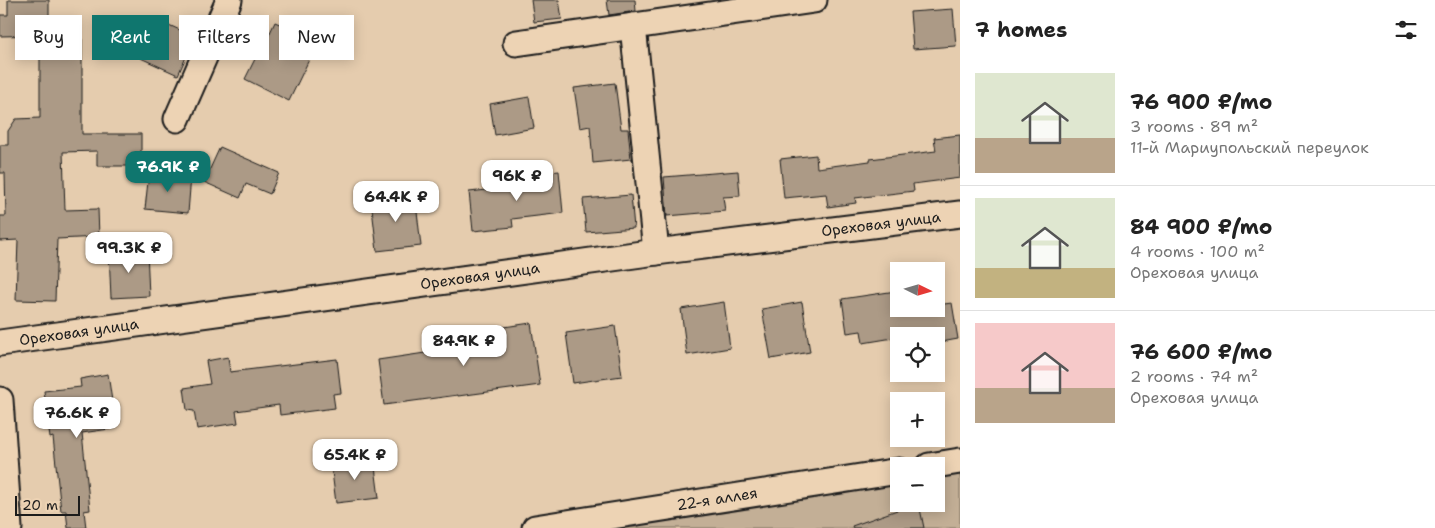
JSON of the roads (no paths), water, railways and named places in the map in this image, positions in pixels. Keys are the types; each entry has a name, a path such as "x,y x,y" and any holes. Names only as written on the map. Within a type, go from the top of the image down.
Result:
{"street":[{"path":"177,119 229,0"},
{"path":"516,43 814,0"},
{"path":"633,26 656,252"},
{"name":"Ореховая улица","path":"0,343 656,252 960,214"},
{"path":"0,400 9,528"},
{"path":"945,463 960,461"},
{"name":"22-я аллея","path":"535,528 890,472"}]}
